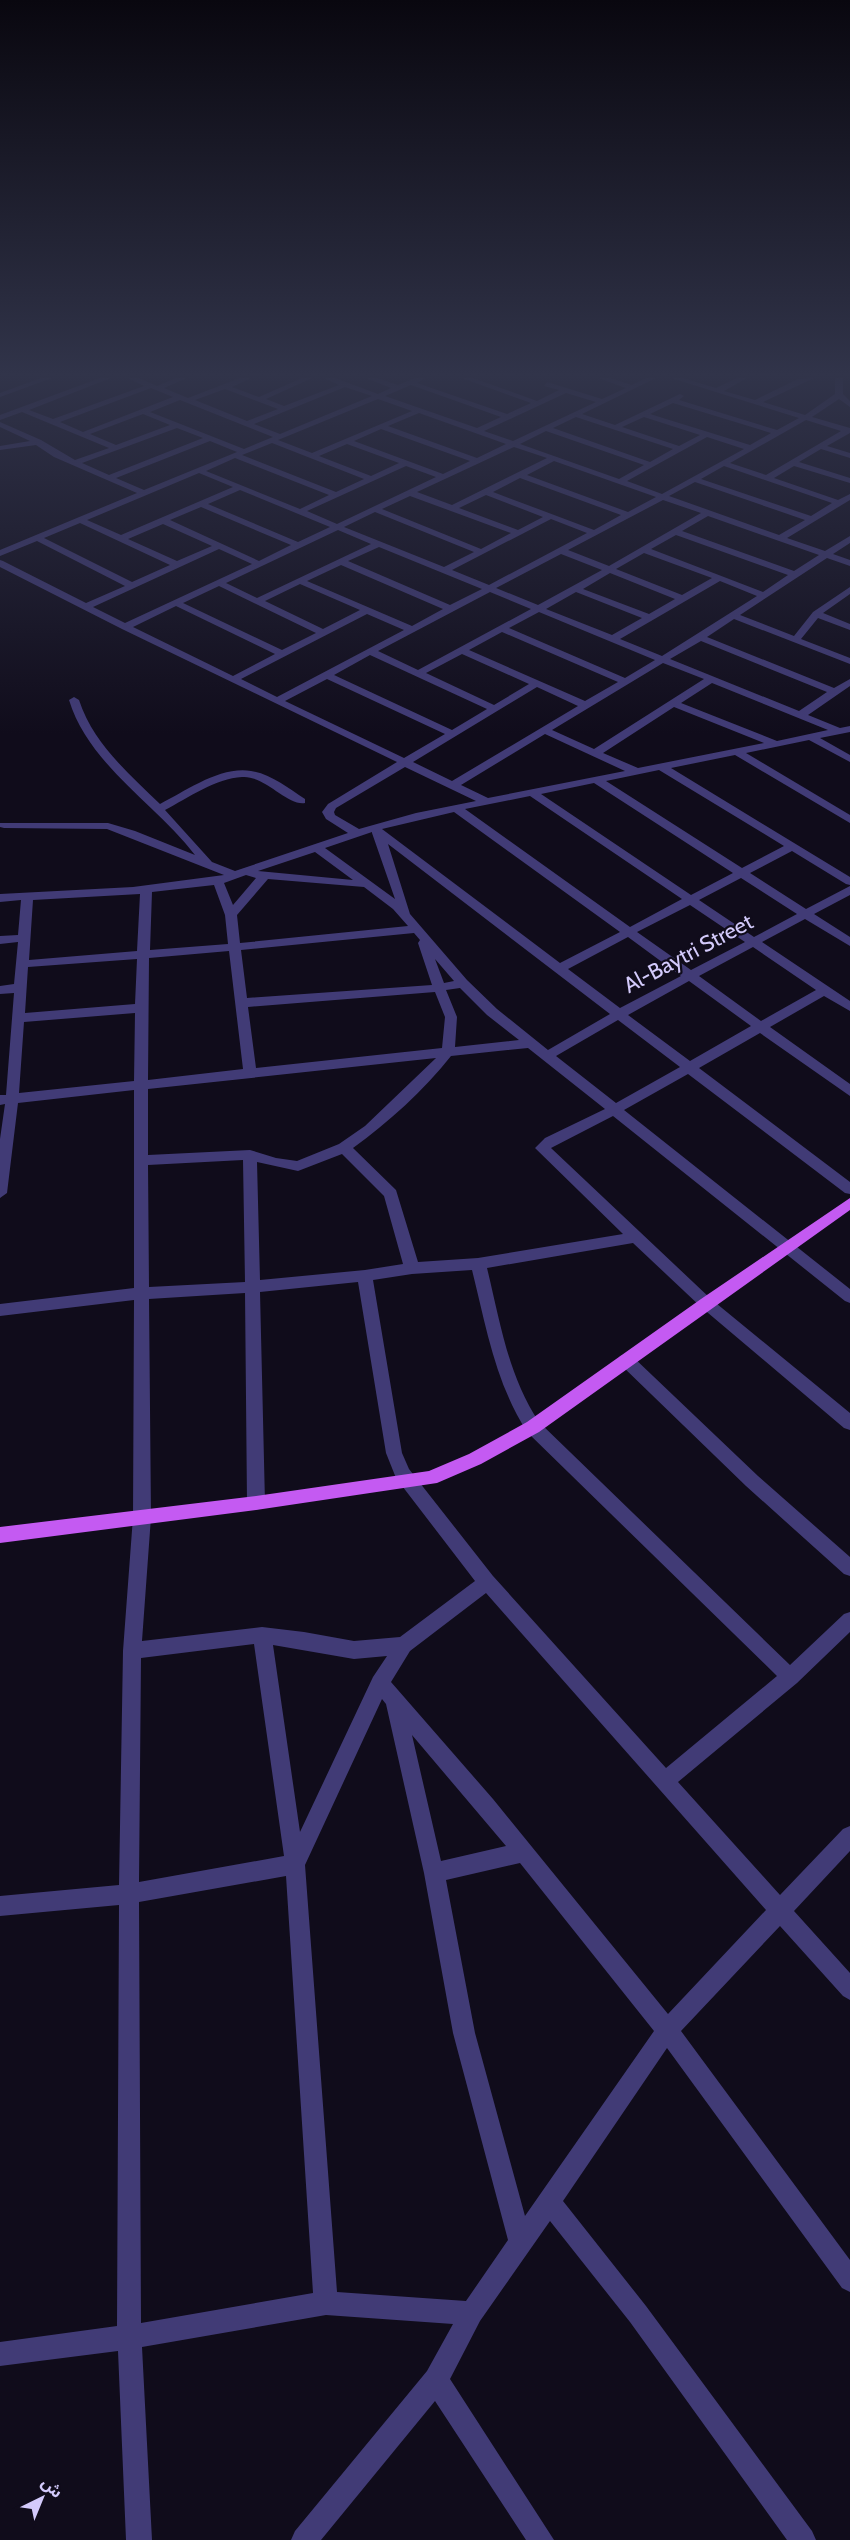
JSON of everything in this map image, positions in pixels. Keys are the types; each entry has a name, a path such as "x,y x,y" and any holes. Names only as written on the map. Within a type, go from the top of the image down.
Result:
{"main road":[{"path":"0,1534 256,1503 409,1483 431,1478 460,1466 533,1427 850,1203"}],"street":[{"path":"0,553 139,497"},
{"path":"120,539 218,497"},
{"path":"264,497 800,715 844,730"},
{"path":"301,511 334,497"},
{"path":"125,627 403,497"},
{"path":"421,497 519,533"},
{"path":"453,508 477,497"},
{"path":"498,497 595,533"},
{"path":"579,497 629,515"},
{"path":"278,701 662,497 850,563"},
{"path":"745,497 811,519"},
{"path":"819,497 839,503"},
{"path":"780,538 849,497"},
{"path":"201,504 298,545"},
{"path":"375,509 482,552"},
{"path":"417,674 576,589 707,513"},
{"path":"444,571 551,516"},
{"path":"81,520 178,565"},
{"path":"162,520 259,564"},
{"path":"676,532 796,575"},
{"path":"38,538 133,586"},
{"path":"453,785 734,616 850,539"},
{"path":"258,601 378,544"},
{"path":"86,607 218,546"},
{"path":"644,550 764,595"},
{"path":"562,551 683,599"},
{"path":"342,562 451,609"},
{"path":"0,563 125,627 485,801"},
{"path":"613,639 719,578"},
{"path":"300,581 413,630"},
{"path":"219,583 324,633"},
{"path":"576,589 650,618"},
{"path":"796,640 816,614 849,592"},
{"path":"176,603 283,654"},
{"path":"234,679 368,610"},
{"path":"816,614 850,627"},
{"path":"734,616 850,661"},
{"path":"500,628 624,681"},
{"path":"700,637 835,692"},
{"path":"461,650 585,705"},
{"path":"371,652 493,708"},
{"path":"327,675 451,733"},
{"path":"595,753 711,679"},
{"path":"800,715 850,682"},
{"path":"357,833 330,817 328,812 330,808 403,761 535,684"},
{"path":"74,700 80,720 90,736 208,864"},
{"path":"673,703 777,745"},
{"path":"0,898 146,890 218,881 241,875 357,833 376,831 455,807 639,773 844,730"},
{"path":"546,731 639,773"},
{"path":"810,737 850,759"},
{"path":"737,753 850,820"},
{"path":"663,768 850,882"},
{"path":"159,809 220,779 242,773 254,774 301,801"},
{"path":"598,781 850,942"},
{"path":"532,793 850,1007"},
{"path":"455,807 850,1091"},
{"path":"4,825 108,826 241,875 343,880 370,886"},
{"path":"376,831 406,916"},
{"path":"376,831 850,1189"},
{"path":"316,847 390,900 463,984 530,1043 850,1297"},
{"path":"558,969 790,847"},
{"path":"231,915 265,875"},
{"path":"218,881 231,915 250,1073"},
{"path":"139,2540 129,2337 129,1894 132,1651 142,1517 141,1008 146,890"},
{"name":"Al-Baytri Street","path":"547,1056 618,1014 850,890"},
{"path":"0,1193 6,1100 18,1018 27,897"},
{"path":"21,964 420,933"},
{"path":"141,1160 250,1155 276,1163 298,1166 344,1148 370,1129 437,1065 448,1051 452,1021 420,933"},
{"path":"0,940 24,938"},
{"path":"241,1003 439,988 463,984"},
{"path":"0,990 19,988"},
{"path":"825,990 616,1109 550,1141 542,1149 706,1303 850,1424"},
{"path":"18,1018 141,1008"},
{"path":"0,1040 15,1039"},
{"path":"6,1100 141,1083 530,1043"},
{"path":"344,1148 391,1194 412,1268"},
{"path":"250,1155 256,1503"},
{"path":"0,1310 142,1293 253,1287 365,1276 412,1268 478,1264 637,1237"},
{"path":"478,1264 511,1390 523,1414 533,1427 790,1677"},
{"path":"365,1276 394,1453 402,1473 488,1582 850,1989"},
{"path":"626,1360 752,1481 850,1568"},
{"path":"132,1651 262,1635 304,1640 354,1650 405,1645 488,1582"},
{"path":"665,1781 790,1677 850,1620"},
{"path":"262,1635 295,1864 326,2303"},
{"path":"295,1864 352,1747 387,1690 405,1645"},
{"path":"387,1690 486,1806 667,2030 850,2280"},
{"path":"387,1690 434,1873 464,2033 520,2241"},
{"path":"304,2540 436,2380 472,2313 667,2030 850,1836"},
{"path":"434,1873 521,1852"},
{"path":"0,1906 129,1894 295,1864"},
{"path":"548,2200 638,2314 803,2540"},
{"path":"0,2354 129,2337 326,2303 472,2313"},
{"path":"436,2380 541,2540"}]}
